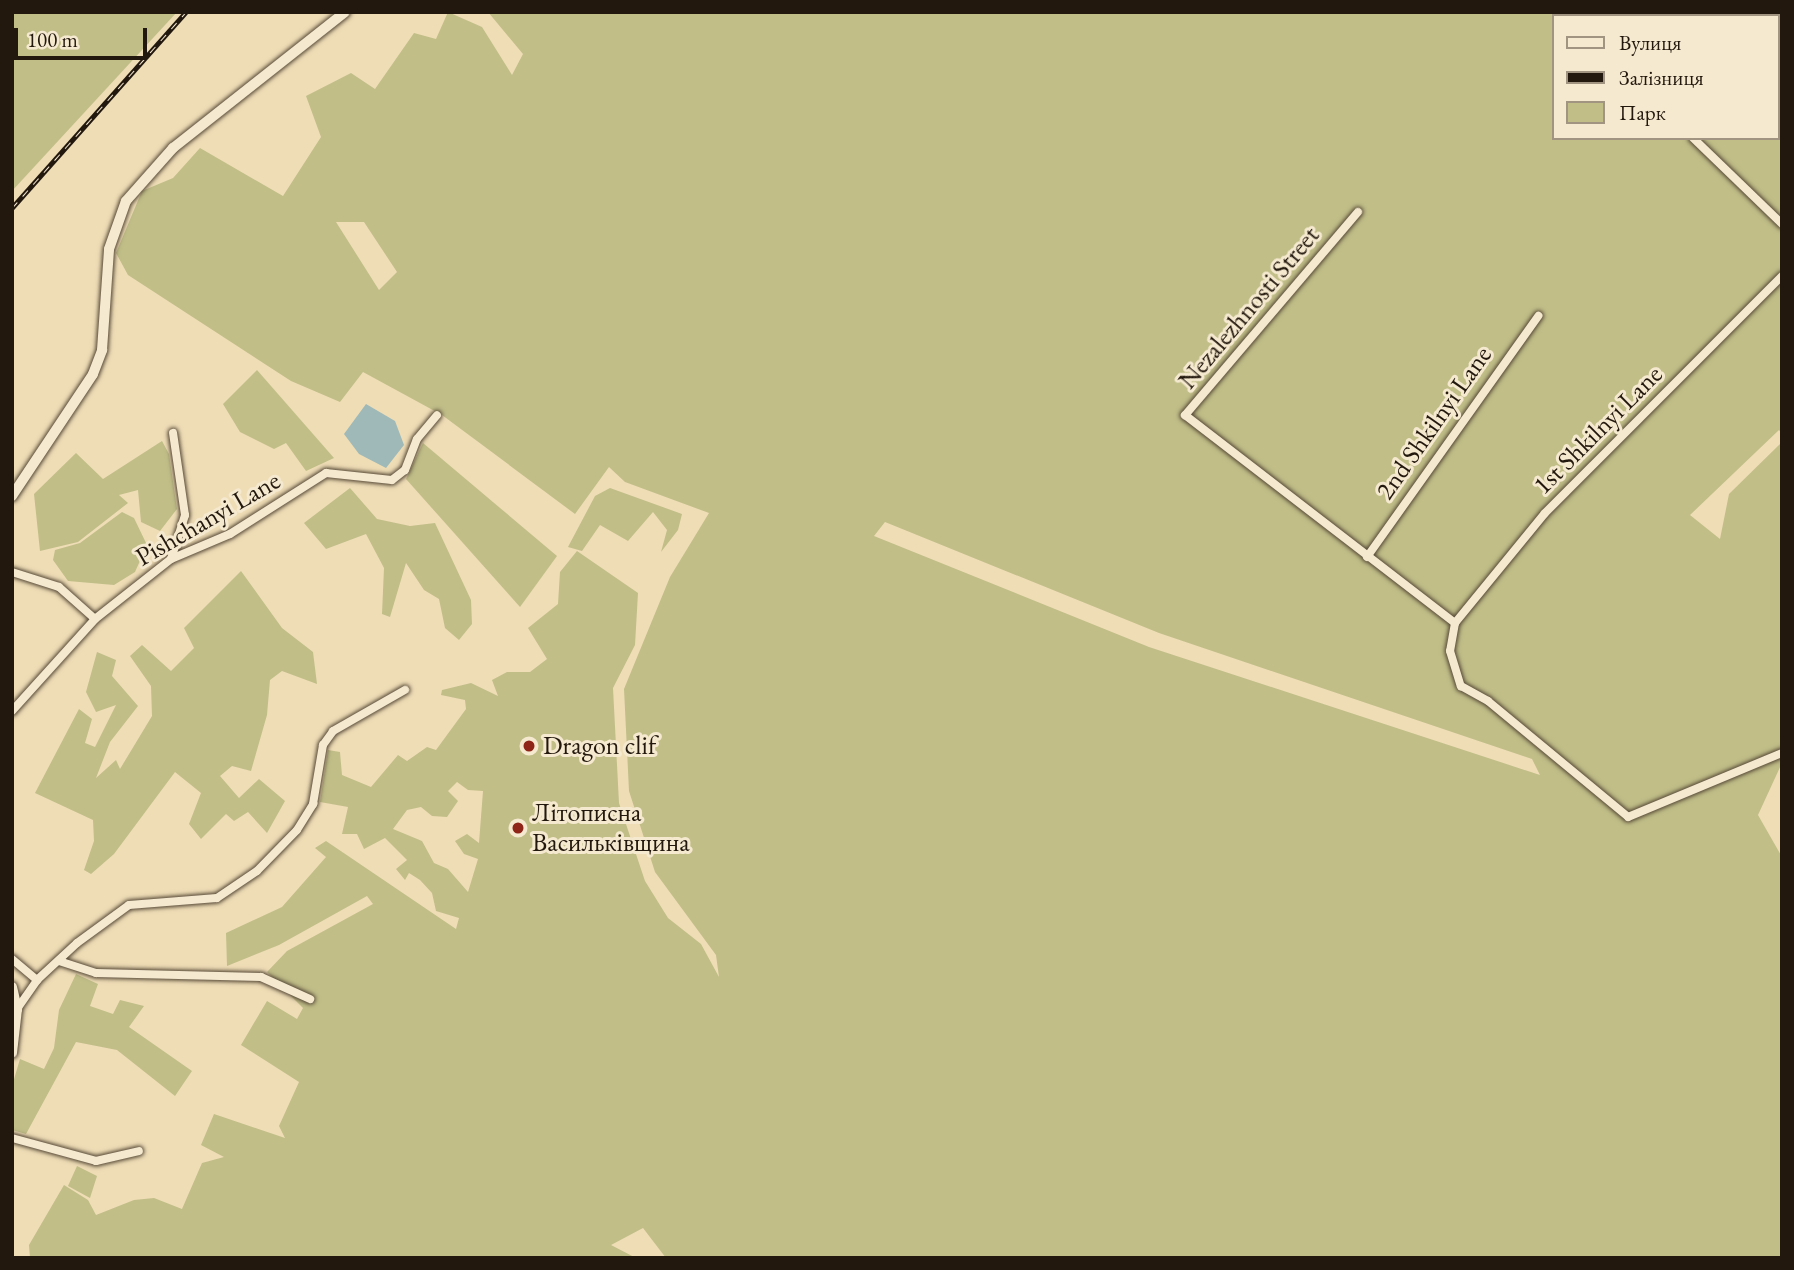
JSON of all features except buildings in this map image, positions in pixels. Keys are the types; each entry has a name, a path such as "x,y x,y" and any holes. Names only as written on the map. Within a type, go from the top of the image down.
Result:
{"street":[{"path":"12,496 93,374 102,350 109,249 126,201 173,148 345,12"},
{"path":"1695,140 1782,223"},
{"name":"Nezalezhnosti Street","path":"1358,212 1185,415 1367,557"},
{"name":"1st Shkilnyi Lane","path":"1455,623 1545,513 1782,276"},
{"name":"2nd Shkilnyi Lane","path":"1367,557 1538,316"},
{"name":"Pishchanyi Lane","path":"12,711 95,619 170,559 230,534 326,473 392,480 405,470 417,439 437,415"},
{"path":"170,559 185,514 173,433"},
{"path":"1367,557 1455,623 1450,651 1461,686 1488,701 1628,817 1782,753"},
{"path":"12,572 59,587 95,619"},
{"path":"17,1009 37,980 129,905 217,898 257,871 298,830 313,804 323,745 333,731 405,690"},
{"path":"12,959 37,980"},
{"path":"59,961 96,973 261,977 310,999"},
{"path":"12,987 17,1009 12,1053"},
{"path":"12,1138 96,1161 139,1152"}],"green space":[{"path":"12,12 177,12 12,191"},
{"path":"448,12 482,27 512,75 523,54 488,12 1782,12 1782,434 1779,430 1690,515 1720,539 1729,494 1782,442 1781,765 1758,815 1782,857 1782,1258 666,1258 643,1228 611,1245 636,1258 30,1258 29,1245 64,1185 88,1200 96,1215 134,1200 154,1198 182,1209 202,1163 224,1157 201,1145 214,1114 285,1138 279,1126 299,1082 241,1045 267,1001 297,1019 303,1008 267,972 287,951 373,904 367,896 279,945 227,966 226,933 282,907 326,857 315,848 326,841 456,929 459,918 436,911 432,893 420,880 409,873 405,880 396,869 407,860 385,838 364,849 357,834 342,834 348,807 320,802 328,750 340,752 342,775 371,787 398,755 407,761 427,747 436,750 466,709 465,700 441,695 442,690 471,683 498,696 492,680 507,672 530,672 547,659 528,628 558,604 560,572 577,551 638,593 635,645 613,688 619,803 645,881 668,918 701,944 719,977 716,955 655,872 629,791 624,689 670,577 709,513 625,482 609,467 575,514 442,415 363,372 340,402 291,381 128,275 116,253 142,191 173,178 200,148 283,196 321,137 306,96 351,73 375,89 414,33 436,39","holes":["336,222 364,222 397,272 379,290","885,522 1159,633 1532,759 1540,775 1149,647 874,536","457,782 468,790 483,791 479,843 467,834 455,841 464,854 478,859 468,892 448,869 434,863 422,841 393,829 407,810 421,807 432,816 447,817 458,801 448,791"]},
{"path":"257,370 334,458 306,471 286,443 274,449 240,432 223,404"},
{"path":"162,441 169,454 177,509 160,531 141,522 138,490 119,495 128,503 78,542 40,551 34,494 76,453 103,479"},
{"path":"423,443 557,556 520,607 406,479"},
{"path":"350,488 377,519 410,526 435,523 471,600 472,624 459,640 445,628 439,599 424,590 406,563 390,617 382,614 384,568 366,534 326,549 304,523"},
{"path":"610,488 682,514 678,530 661,552 667,530 653,512 628,541 600,525 582,551 568,547 595,496"},
{"path":"122,512 134,518 147,545 135,572 114,585 68,581 53,560 55,550 80,543"},
{"path":"241,571 282,628 313,652 317,684 282,671 270,680 267,715 251,771 232,766 220,776 239,798 259,779 285,801 267,833 248,812 234,821 226,814 201,839 189,824 201,793 175,772 114,854 91,874 84,870 94,841 93,820 35,793 79,709 92,719 85,743 95,747 116,705 96,712 86,692 97,652 116,660 112,676 138,706 110,742 96,778 116,760 120,769 152,716 151,686 130,656 142,645 171,671 194,648 184,628"},
{"path":"76,974 98,984 90,1006 113,1014 120,1000 144,1006 129,1027 192,1071 175,1096 117,1050 76,1042 26,1134 12,1130 12,1086 20,1059 44,1069 54,1048 59,1010"},
{"path":"77,1166 97,1176 90,1198 68,1186"}],"water":[{"path":"366,404 395,421 404,445 386,468 359,454 344,434"}],"railway":[{"path":"12,208 186,12"}],"place":[{"name":"Dragon clif","path":"529,746"},
{"name":"Літописна Васильківщина","path":"518,828"}]}
